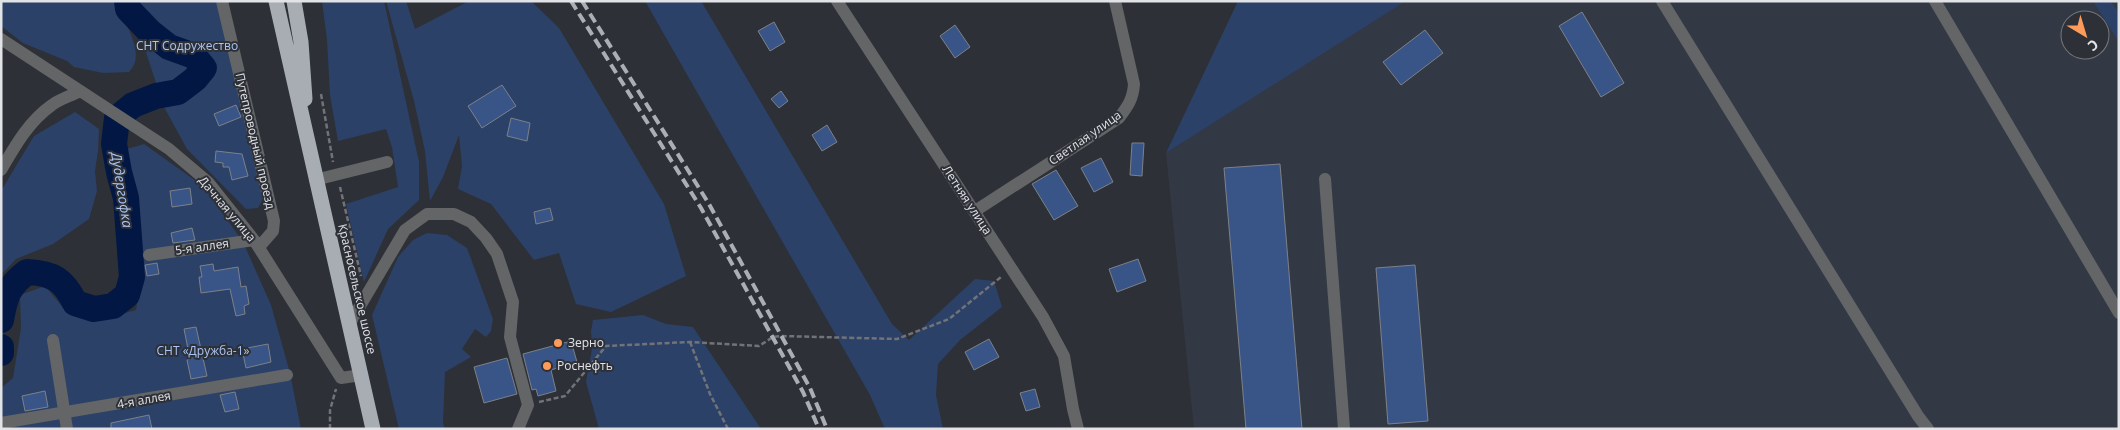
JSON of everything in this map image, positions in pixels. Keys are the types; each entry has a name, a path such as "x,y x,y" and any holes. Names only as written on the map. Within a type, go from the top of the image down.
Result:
{"highway":[{"name":"Красносельское шоссе","path":"276,1 315,180 350,322 373,429"},
{"name":"Красносельское шоссе","path":"294,1 301,42 310,156"}],"street":[{"name":"Путепроводный проезд","path":"222,1 274,222 273,231 256,244"},
{"name":"Летняя улица","path":"837,1 1043,317 1064,356 1078,429"},
{"name":"Светлая улица","path":"975,212 1119,118 1128,107 1133,96 1134,84 1115,1"},
{"path":"1662,1 1918,416 1928,429"},
{"path":"1935,1 2119,312"},
{"name":"Дачная улица","path":"1,39 169,150 208,182 256,244 341,378"},
{"path":"1,170 18,141 35,119 53,104 80,91"},
{"path":"315,180 387,162"},
{"path":"1325,180 1344,429"},
{"path":"350,322 405,230 426,214 454,214 471,222 486,238 497,254 513,302 510,337 528,405 518,429"},
{"name":"5-я аллея","path":"149,255 256,244"},
{"path":"53,340 67,429"},
{"name":"4-я аллея","path":"1,423 287,375"},
{"path":"341,378 361,375"}],"path":[{"path":"320,89 336,174 366,295"},
{"path":"528,405 565,396 606,346 690,342 759,346 773,337 781,336 897,339 949,319 1011,268"},
{"path":"690,342 710,394 728,429"},
{"path":"330,429 330,410 341,378"}],"shaded area":[{"path":"1406,1 2119,1 2119,429 1194,429 1166,153"}],"green space":[{"path":"1,1 117,1 135,47 136,56 134,64 129,72 103,73 74,67 67,61 23,43 1,26"},
{"name":"СНТ Содружество","path":"129,1 218,1 268,190 258,208 246,209 187,149 164,107"},
{"path":"322,1 384,1 419,162 419,200 388,229 364,282 346,204 398,187 392,147 386,129 338,141 330,95 327,40"},
{"path":"386,1 406,1 415,29 469,1 531,1 559,28 664,204 686,276 611,312 576,304 559,253 534,260 491,204 458,189 462,166 459,135 443,177 430,201 425,151 414,101"},
{"path":"645,1 701,1 892,324 909,340 975,279 994,281 1002,307 960,340 938,364 936,395 943,429 885,429 870,395"},
{"path":"1238,1 1406,1 1166,153"},
{"path":"2093,1 2111,1 2119,14 2119,42 2110,28 2110,10 2099,10"},
{"path":"75,112 99,129 95,171 97,191 89,219 53,244 16,259 1,275 1,191 34,136"},
{"name":"СНТ «Дружба-1»","path":"144,144 203,186 243,242 271,305 290,373 301,429 1,429 1,388 13,378 21,328 20,295 45,286 65,310 92,322 136,310 139,291 139,251 127,149"},
{"path":"427,233 447,235 467,248 493,319 491,331 486,337 475,329 462,349 471,357 445,372 443,423 445,429 399,429 372,315 398,257 413,240"},
{"path":"643,315 666,324 693,327 761,429 599,429 586,382 592,349 591,331 593,320"}],"building":[{"path":"1582,12 1624,83 1601,97 1559,26"},
{"path":"774,22 785,42 770,51 758,31"},
{"path":"955,25 970,47 955,58 940,36"},
{"path":"1425,30 1443,53 1401,85 1383,62"},
{"path":"502,85 516,106 482,128 468,106"},
{"path":"781,91 788,101 779,108 771,99"},
{"path":"236,105 241,117 219,126 214,114"},
{"path":"511,118 530,123 527,141 507,136"},
{"path":"827,125 837,142 822,151 812,135"},
{"path":"1132,143 1144,143 1142,176 1130,175"},
{"path":"216,151 242,154 248,176 232,180 229,167 223,167 223,163 215,162"},
{"path":"1101,158 1113,182 1094,192 1081,168"},
{"path":"1280,164 1302,429 1246,429 1224,168"},
{"path":"1056,170 1078,206 1054,220 1032,184"},
{"path":"190,188 192,204 172,207 170,191"},
{"path":"550,208 553,220 536,224 534,212"},
{"path":"192,228 195,240 173,243 171,233"},
{"path":"1138,259 1146,281 1117,292 1109,269"},
{"path":"157,263 159,274 147,276 145,265"},
{"path":"213,264 214,271 238,267 241,287 246,286 249,304 244,306 245,314 236,316 230,289 201,293 199,277 202,277 200,266"},
{"path":"1415,265 1428,421 1388,424 1376,268"},
{"path":"196,327 207,376 191,379 187,360 190,359 184,329"},
{"path":"989,339 999,357 974,370 965,352"},
{"name":"Роснефть","path":"571,341 577,362 551,370 556,391 538,396 536,389 532,390 523,354"},
{"path":"268,344 271,362 246,368 242,349"},
{"path":"507,358 517,394 484,403 474,367"},
{"path":"1035,389 1040,407 1026,411 1020,393"},
{"path":"45,391 48,407 25,411 22,396"},
{"path":"235,392 239,409 225,412 220,395"},
{"path":"149,415 152,429 111,429 111,423"}],"waterway":[{"name":"Дудергофка","path":"1,320 11,287 27,272 44,274 57,279 67,289 75,303 94,309 113,306 127,295 132,277 126,198 114,144 117,118 133,105 156,96 178,92 195,79 204,68 194,56 169,47 150,32 128,9 127,1"},
{"name":"Дудергофка","path":"1,347 1,353"}],"railway":[{"path":"571,1 701,208 803,392 819,429"},
{"path":"582,1 709,204 810,388 827,429"}],"place":[{"name":"Зерно","path":"558,343"},
{"name":"Роснефть","path":"547,366"}]}
